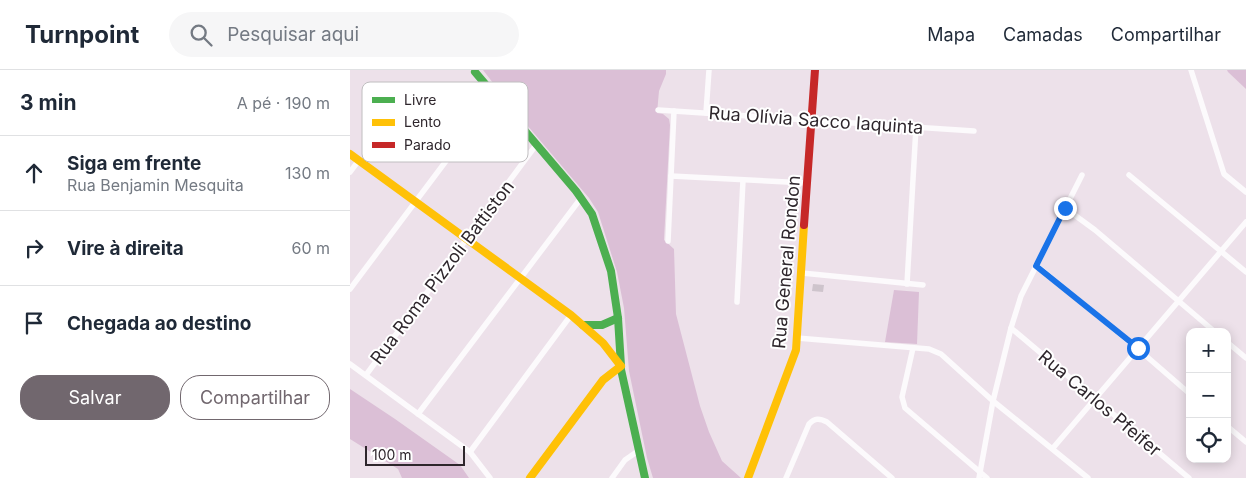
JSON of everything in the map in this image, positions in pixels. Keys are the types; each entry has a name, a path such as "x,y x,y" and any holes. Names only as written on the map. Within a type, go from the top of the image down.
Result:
{"street":[{"path":"706,113 709,70"},
{"name":"Rua General Rondon","path":"748,478 796,350 815,70"},
{"path":"1191,70 1224,174 1246,192"},
{"path":"474,72 482,82"},
{"name":"Rua Olívia Sacco Iaquinta","path":"658,110 974,131"},
{"path":"668,241 674,111"},
{"path":"907,284 916,127"},
{"path":"528,136 581,198 592,214 611,271 618,318 621,366 645,478"},
{"name":"Rua Roma Pizzoli Battiston","path":"528,156 536,145"},
{"path":"350,154 571,315 604,344 621,366"},
{"path":"350,172 359,160"},
{"path":"350,289 446,162"},
{"name":"Rua Roma Pizzoli Battiston","path":"366,375 524,162"},
{"path":"980,475 993,401 1021,296 1082,175"},
{"path":"1129,175 1246,272"},
{"path":"671,176 808,184"},
{"path":"736,302 743,180"},
{"path":"418,414 581,198"},
{"path":"1065,208 1095,230 1210,328"},
{"path":"1053,448 1246,222"},
{"path":"1036,266 1138,348 1186,390"},
{"path":"802,273 923,285"},
{"path":"470,452 571,315"},
{"path":"583,325 596,327 607,325 618,318"},
{"name":"Rua Carlos Pfeifer","path":"1011,328 1189,478"},
{"path":"797,338 929,349 941,354 993,401 1088,478"},
{"path":"1231,345 1246,358"},
{"path":"912,348 902,397 905,408 980,475 987,478"},
{"path":"350,364 470,452 490,478"},
{"path":"530,478 603,380 621,366"},
{"path":"788,477 809,424 813,420 820,418 892,478"},
{"path":"1231,429 1246,442"},
{"path":"612,478 625,460 638,451"}],"shaded area":[{"path":"483,70 666,70 659,91 657,113 663,114 669,119 670,125 664,240 674,249 676,314 700,406 709,432 722,461 741,478 653,478 629,371 624,308 617,272 598,212 589,198 528,126 528,82 492,82"},
{"path":"1227,70 1246,70 1246,89 1228,72"},
{"path":"894,290 919,292 917,344 885,342"},
{"path":"350,389 460,465 469,478 402,478 398,469 350,439"}],"building":[{"path":"813,284 824,285 823,292 812,291"}],"traffic: fast":[{"path":"475,72 483,82"},
{"path":"528,134 576,191 592,214 611,271 618,318 621,366"},
{"path":"583,325 602,325 618,318"},
{"path":"620,365 645,478"}],"traffic: slow":[{"path":"350,154 571,315 603,343 620,365"},
{"path":"748,478 796,350 804,225"},
{"path":"530,478 603,380 621,366"}],"traffic: jam":[{"path":"804,225 815,70"}],"route":[{"path":"1065,208 1036,266 1138,348"}]}
